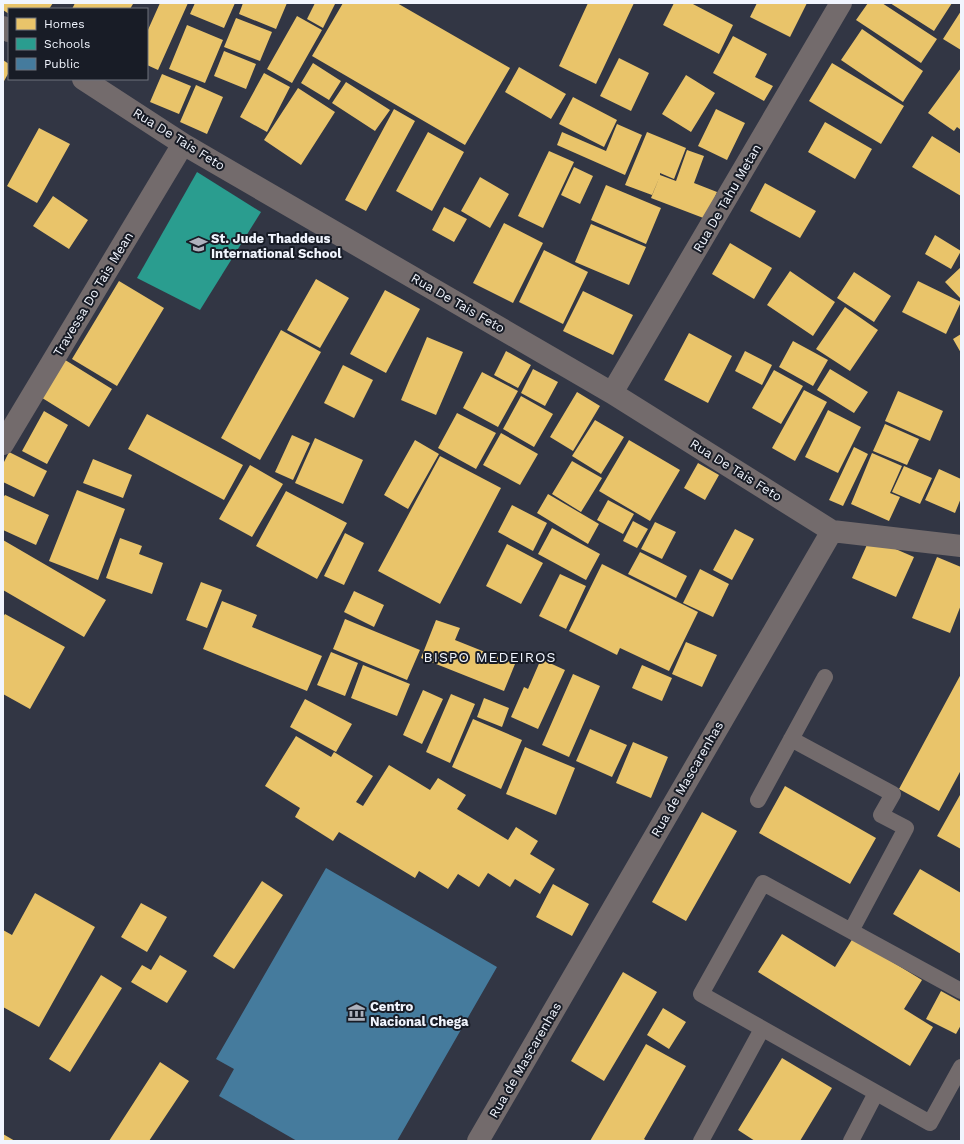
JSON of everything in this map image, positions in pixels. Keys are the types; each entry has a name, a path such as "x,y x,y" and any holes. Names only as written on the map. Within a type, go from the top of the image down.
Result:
{"street":[{"name":"Rua De Tahu Metan","path":"612,392 841,3"},
{"name":"Rua De Tais Feto","path":"85,80 183,144 612,392 832,531"},
{"name":"Travessa Do Tais Mean","path":"3,444 183,144"},
{"path":"832,531 961,546"},
{"name":"Rua de Mascarenhas","path":"478,1141 832,531"}],"lane":[{"path":"758,800 825,677"},
{"path":"791,739 893,794 881,815 906,828 850,931"},
{"path":"961,991 763,883 701,994 930,1123 961,1067"},
{"path":"701,1141 762,1029"},
{"path":"851,1141 876,1093"}],"building: Homes":[{"path":"3,3 53,3 50,8 8,8 8,13 3,10"},
{"path":"75,3 133,4 131,8 72,8"},
{"path":"160,3 188,3 158,70 148,65 148,30"},
{"path":"195,3 235,3 224,28 190,14"},
{"path":"243,3 287,3 276,29 239,14"},
{"path":"315,3 335,4 323,28 307,19"},
{"path":"343,3 397,3 510,68 465,145 312,56"},
{"path":"588,3 634,3 596,84 559,66"},
{"path":"674,3 691,3 733,25 719,54 663,25"},
{"path":"757,3 807,3 790,37 750,17"},
{"path":"868,3 882,3 937,39 921,63 856,20"},
{"path":"890,3 952,3 934,31"},
{"path":"961,11 961,50 943,39"},
{"path":"297,16 322,30 292,83 267,69"},
{"path":"236,18 272,32 260,61 224,47"},
{"path":"187,25 223,40 205,83 169,69"},
{"path":"862,29 923,71 903,102 841,60"},
{"path":"733,36 767,54 755,77 773,86 764,101 713,73"},
{"path":"224,51 256,64 246,89 214,76"},
{"path":"619,58 649,73 631,111 600,96"},
{"path":"3,60 8,63 8,74 3,83"},
{"path":"313,63 341,81 329,100 301,83"},
{"path":"832,63 904,106 881,144 809,101"},
{"path":"519,67 566,94 551,119 505,92"},
{"path":"961,68 961,130 957,127 954,131 928,113"},
{"path":"264,73 290,87 267,132 240,117"},
{"path":"162,74 191,86 179,114 150,102"},
{"path":"686,75 715,93 691,132 662,114"},
{"path":"346,82 390,110 375,131 332,103"},
{"path":"196,85 223,97 207,134 180,122"},
{"path":"298,88 335,112 301,165 264,140"},
{"path":"573,97 617,120 604,147 559,124"},
{"path":"394,109 415,121 366,211 345,200"},
{"path":"716,109 745,123 727,160 698,146"},
{"path":"825,122 872,149 855,179 808,152"},
{"path":"617,124 642,135 625,175 557,145 562,132 606,151"},
{"path":"39,128 70,144 37,203 7,186"},
{"path":"428,132 464,152 432,211 396,191"},
{"path":"647,132 686,148 674,179 660,173 660,175 676,181 687,150 704,156 694,183 717,192 706,219 651,198 660,176 652,195 625,185"},
{"path":"932,136 961,154 961,196 912,167"},
{"path":"549,151 574,162 543,228 518,216"},
{"path":"574,167 593,176 580,204 561,195"},
{"path":"480,177 509,194 490,228 461,211"},
{"path":"765,183 816,211 800,238 750,211"},
{"path":"606,185 661,208 646,244 591,220"},
{"path":"53,196 88,220 69,249 33,226"},
{"path":"444,207 467,219 454,242 432,230"},
{"path":"504,223 543,243 513,303 473,283"},
{"path":"591,224 646,247 629,285 575,262"},
{"path":"935,235 961,251 951,269 925,254"},
{"path":"730,243 772,268 754,299 712,274"},
{"path":"544,250 588,272 563,324 519,302"},
{"path":"961,267 961,299 945,282"},
{"path":"790,271 835,302 813,336 767,305"},
{"path":"854,272 891,296 874,322 837,298"},
{"path":"316,279 349,298 320,348 287,330"},
{"path":"119,281 164,308 117,386 72,359"},
{"path":"918,281 961,302 946,334 902,312"},
{"path":"385,290 420,309 386,373 350,354"},
{"path":"583,291 633,315 613,355 563,331"},
{"path":"845,307 878,330 850,371 816,349"},
{"path":"281,330 321,352 260,460 221,438"},
{"path":"689,333 732,356 708,403 664,380"},
{"path":"961,334 961,353 953,339"},
{"path":"427,337 463,352 436,415 401,400"},
{"path":"793,341 828,360 813,386 779,367"},
{"path":"506,351 531,365 518,388 494,375"},
{"path":"745,351 772,365 762,385 735,371"},
{"path":"62,358 112,389 89,427 39,396"},
{"path":"343,365 373,380 354,418 324,403"},
{"path":"533,369 558,382 545,406 521,393"},
{"path":"830,369 868,392 854,413 817,390"},
{"path":"774,370 803,386 781,424 752,408"},
{"path":"482,372 518,391 498,427 463,408"},
{"path":"804,390 827,402 795,461 772,448"},
{"path":"898,391 943,411 930,441 885,421"},
{"path":"577,392 600,406 573,451 550,437"},
{"path":"521,396 553,414 534,447 503,429"},
{"path":"828,410 861,427 838,473 805,457"},
{"path":"44,411 68,425 47,464 22,451"},
{"path":"457,413 496,433 476,469 438,448"},
{"path":"147,414 243,465 224,500 128,449"},
{"path":"595,420 624,437 601,474 572,456"},
{"path":"885,424 919,439 907,465 873,451"},
{"path":"501,433 538,454 520,485 483,465"},
{"path":"292,435 310,443 293,480 275,472"},
{"path":"315,438 363,460 343,504 295,483"},
{"path":"415,440 439,454 408,509 384,495"},
{"path":"629,440 680,470 650,521 599,491"},
{"path":"854,447 868,454 843,506 829,500"},
{"path":"9,452 47,471 34,497 3,482 3,464"},
{"path":"872,453 902,466 890,493 900,497 889,521 851,504"},
{"path":"440,456 501,488 440,604 378,571"},
{"path":"93,459 132,475 123,498 83,483"},
{"path":"572,461 602,478 581,512 552,494"},
{"path":"698,463 719,475 705,500 684,488"},
{"path":"250,465 283,484 252,537 219,519"},
{"path":"904,466 932,478 920,504 892,492"},
{"path":"939,469 961,479 961,498 955,513 925,500"},
{"path":"77,490 125,509 98,580 49,561"},
{"path":"286,491 347,523 317,579 256,546"},
{"path":"548,494 599,524 588,544 537,513"},
{"path":"5,495 49,515 36,545 3,530 3,498"},
{"path":"608,500 634,514 623,534 597,520"},
{"path":"512,505 547,523 533,551 498,532"},
{"path":"633,521 648,529 637,548 623,541"},
{"path":"655,522 676,532 662,559 641,549"},
{"path":"552,528 600,554 586,580 538,554"},
{"path":"735,529 754,539 732,580 713,570"},
{"path":"345,533 364,543 344,585 324,576"},
{"path":"120,538 142,546 139,554 163,563 152,594 106,578"},
{"path":"870,538 914,557 896,597 852,578"},
{"path":"3,540 106,600 84,637 3,590"},
{"path":"507,544 543,563 521,604 486,586"},
{"path":"640,552 687,576 676,598 628,574"},
{"path":"937,557 961,567 961,605 950,633 912,618"},
{"path":"602,564 698,612 669,671 620,648 617,655 569,631"},
{"path":"700,569 729,584 713,617 683,603"},
{"path":"560,574 586,586 566,629 539,616"},
{"path":"201,582 222,590 207,628 186,620"},
{"path":"354,591 384,605 374,627 344,612"},
{"path":"222,601 257,615 252,627 322,656 307,691 203,649"},
{"path":"5,614 65,647 30,709 3,694 3,617"},
{"path":"345,619 420,650 407,680 333,649"},
{"path":"436,620 460,628 455,640 515,664 504,691 421,658"},
{"path":"686,642 717,655 702,687 672,674"},
{"path":"331,652 358,663 345,696 317,685"},
{"path":"541,659 565,670 538,729 511,717 524,687 528,689"},
{"path":"363,665 410,684 397,716 351,698"},
{"path":"642,665 672,678 662,701 632,688"},
{"path":"573,674 600,686 569,757 542,745"},
{"path":"961,674 961,770 939,811 899,789"},
{"path":"423,690 443,699 422,744 403,735"},
{"path":"451,694 475,704 450,763 426,752"},
{"path":"484,698 509,708 502,727 477,717"},
{"path":"305,699 352,724 336,752 290,727"},
{"path":"473,719 522,740 501,789 452,767"},
{"path":"590,729 627,745 612,777 576,761"},
{"path":"296,736 331,757 334,752 373,776 356,802 363,806 389,765 430,790 438,778 466,795 457,809 508,840 516,827 538,841 530,854 555,869 540,894 515,879 510,887 488,873 479,887 458,874 448,889 419,871 415,878 339,832 333,841 295,817 300,808 265,786"},
{"path":"633,742 668,757 651,798 616,783"},
{"path":"525,747 575,768 556,815 506,794"},
{"path":"785,786 876,838 850,884 759,833"},
{"path":"960,795 961,796 961,849 937,836"},
{"path":"702,812 737,831 686,921 652,902"},
{"path":"920,869 961,893 961,954 893,914"},
{"path":"262,881 283,895 234,969 213,956"},
{"path":"553,884 589,904 572,936 536,917"},
{"path":"35,893 95,927 39,1027 3,1007 3,930 12,935"},
{"path":"141,903 167,917 147,952 121,937"},
{"path":"782,934 835,967 853,938 922,980 904,1009 933,1027 910,1066 758,972"},
{"path":"160,955 187,971 167,1003 131,982 142,965 151,970"},
{"path":"623,972 657,992 604,1081 571,1061"},
{"path":"101,975 122,988 70,1072 49,1059"},
{"path":"941,991 961,1002 961,1025 956,1034 926,1019"},
{"path":"663,1008 686,1022 669,1049 647,1035"},
{"path":"646,1044 686,1066 644,1139 647,1141 590,1141"},
{"path":"782,1058 832,1088 800,1141 755,1141 738,1130"},
{"path":"160,1062 189,1081 149,1141 109,1141"},
{"path":"3,1134 15,1141 3,1141"}],"building: Schools":[{"name":"St. Jude Thaddeus International School","path":"197,172 261,212 200,310 137,278"}],"building: Public":[{"name":"Centro Nacional Chega","path":"326,868 497,967 397,1141 297,1141 219,1096 234,1069 216,1059"}],"place":[{"name":"St. Jude Thaddeus International School","path":"198,245"},
{"name":"Centro Nacional Chega","path":"357,1013"}],"district":[{"name":"BISPO MEDEIROS","path":"490,657"}]}
